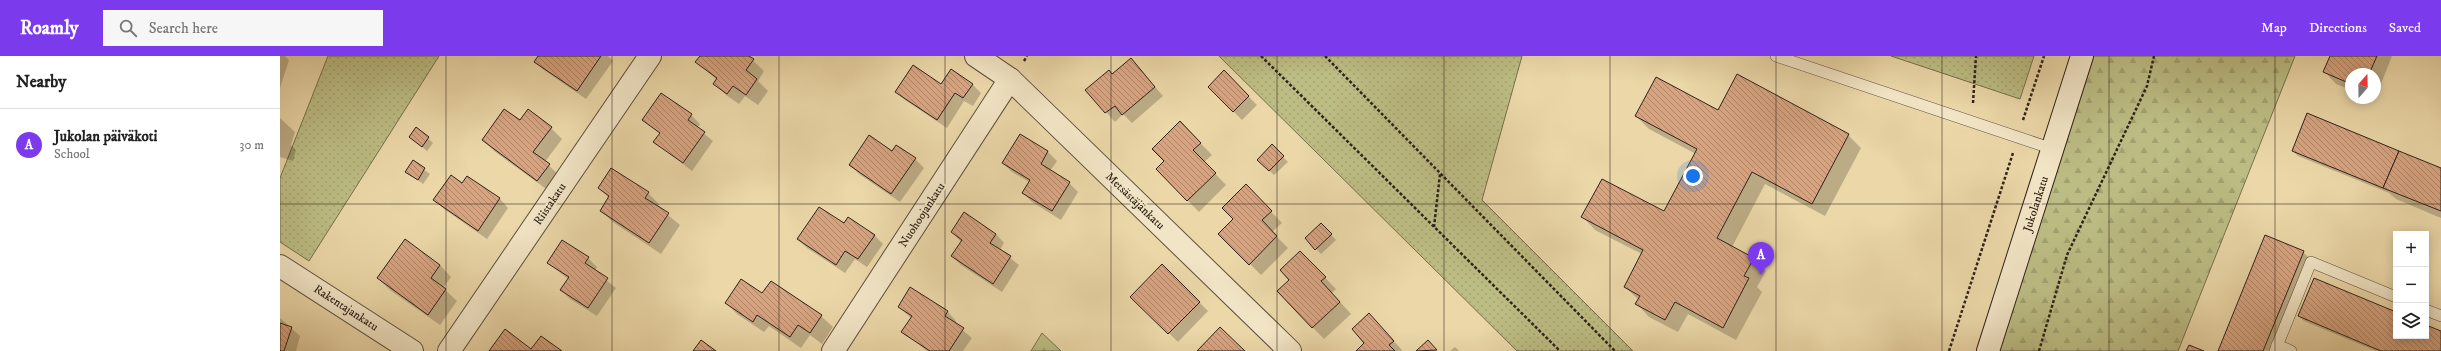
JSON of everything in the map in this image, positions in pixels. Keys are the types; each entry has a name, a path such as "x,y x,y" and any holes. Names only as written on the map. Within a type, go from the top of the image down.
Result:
{"street":[{"name":"Riistakatu","path":"449,351 650,56"},
{"name":"Metsästäjänkatu","path":"976,56 1010,79 1290,351"},
{"name":"Jukolankatu","path":"1988,351 2082,56"},
{"name":"Nuohoojankatu","path":"833,351 1010,79"},
{"name":"Rakentajankatu","path":"280,266 412,351"}],"lane":[{"path":"1776,56 2053,149"},
{"path":"2291,351 2276,348 2312,262 2393,296"},
{"path":"2429,311 2441,316"}],"path":[{"path":"1260,56 1560,351"},
{"path":"1325,56 1615,351"},
{"path":"1972,122 1976,56"},
{"path":"1949,351 2044,56"},
{"path":"2039,351 2067,255 2146,86 2154,56"},
{"path":"1434,228 1440,174"}],"green space":[{"path":"328,56 439,56 309,261 280,242 280,178"},
{"path":"1219,56 1522,56 1482,200 1633,351 1517,351"},
{"path":"1891,56 2034,56 2020,99"},
{"path":"2091,56 2295,56 2178,351 1998,351"},
{"path":"1042,333 1061,351 1031,351"}],"building":[{"path":"538,56 601,56 577,91 534,62"},
{"path":"700,56 749,56 754,59 746,70 757,79 746,95 733,86 727,94 713,84 717,78 695,62"},
{"path":"2330,56 2377,56 2372,68 2345,68 2345,81 2323,72"},
{"path":"1131,58 1155,87 1122,115 1115,106 1105,113 1085,90 1109,70 1112,74"},
{"path":"913,65 941,84 951,69 973,84 963,98 955,93 937,120 895,92"},
{"path":"1224,70 1249,96 1233,112 1208,87"},
{"path":"1737,74 1849,134 1812,204 1752,172 1717,238 1754,258 1744,276 1749,278 1723,328 1675,302 1665,320 1635,304 1640,296 1624,287 1643,250 1581,217 1602,179 1664,211 1697,149 1635,116 1656,77 1718,110"},
{"path":"661,93 692,114 688,120 705,132 683,163 653,142 660,133 642,120"},
{"path":"504,109 520,120 528,109 552,127 533,152 550,164 537,181 482,140"},
{"path":"2307,113 2399,151 2383,188 2292,151"},
{"path":"1180,121 1201,143 1193,150 1216,173 1187,201 1156,169 1164,161 1152,149"},
{"path":"416,127 429,137 422,147 409,137"},
{"path":"1020,134 1048,151 1041,164 1070,182 1052,211 1022,193 1030,180 1002,163"},
{"path":"869,135 892,151 896,145 916,158 891,194 849,165"},
{"path":"1272,144 1284,156 1269,171 1257,160"},
{"path":"2399,151 2441,168 2441,211 2383,188"},
{"path":"413,160 425,168 418,180 405,172"},
{"path":"611,168 649,192 645,198 669,213 649,243 600,211 609,196 598,188"},
{"path":"451,175 462,183 467,176 500,198 478,231 433,200"},
{"path":"1246,184 1272,211 1262,220 1277,236 1249,265 1218,234 1233,219 1222,208"},
{"path":"819,207 844,223 848,217 875,235 858,259 845,251 836,265 797,239"},
{"path":"964,212 996,234 990,243 1011,256 993,284 951,256 962,240 951,232"},
{"path":"1321,223 1332,234 1315,250 1305,238"},
{"path":"2265,235 2304,251 2263,351 2218,351"},
{"path":"405,239 440,265 431,278 446,289 428,315 377,278"},
{"path":"562,240 589,257 585,263 608,278 588,308 560,290 569,277 547,263"},
{"path":"1300,251 1326,277 1321,281 1340,302 1312,328 1277,291 1289,280 1280,270"},
{"path":"1162,264 1200,302 1168,334 1130,297"},
{"path":"2314,278 2393,311 2393,339 2429,339 2429,326 2441,331 2441,351 2381,351 2298,316"},
{"path":"741,279 762,293 771,281 822,315 810,333 798,325 790,337 757,315 753,322 725,303"},
{"path":"910,287 948,311 945,316 964,328 949,351 930,351 901,332 912,316 898,307"},
{"path":"1369,313 1394,341 1389,345 1395,351 1356,351 1364,343 1352,329"},
{"path":"280,323 292,327 284,351 280,351"},
{"path":"1220,327 1245,351 1197,351"},
{"path":"505,329 531,349 541,336 562,351 489,351"},
{"path":"701,340 716,351 693,351"},
{"path":"1428,340 1437,350 1416,351"},
{"path":"2189,345 2204,351 2186,351"}],"place":[{"name":"Jukolan päiväkoti","path":"1761,275"}]}
